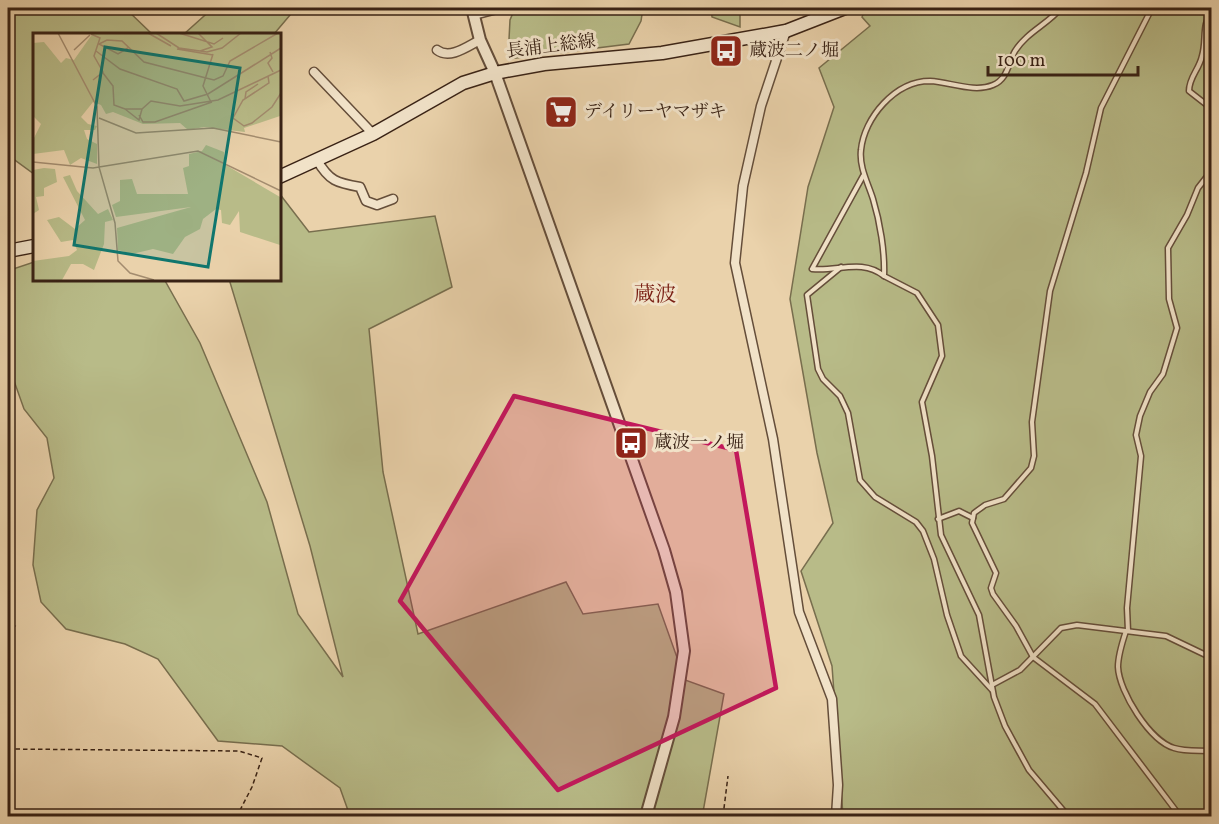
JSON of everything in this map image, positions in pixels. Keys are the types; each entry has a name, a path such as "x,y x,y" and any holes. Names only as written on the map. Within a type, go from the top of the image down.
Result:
{"main road":[{"name":"長浦上総線","path":"280,177 373,134 438,96 495,73 544,64 662,53 786,31 818,13 845,8"},
{"path":"8,251 33,246"}],"street":[{"path":"501,8 473,11 480,40 495,73 664,550 676,592 684,651 674,717 646,816"},
{"path":"786,31 761,106 743,186 735,263 773,439 800,612 832,699 838,786 836,816"},
{"path":"437,50 442,53 451,53 480,40"},
{"path":"314,72 373,134"},
{"path":"317,160 326,176 342,184 360,187 366,201 377,205 393,199"}],"lane":[{"path":"884,276 884,262 873,200 864,176 860,154 862,140 878,109 918,83 954,83 979,88 993,86 1001,80 1015,51 1062,8"},
{"path":"1152,8 1101,108 1086,173 1050,291 1032,422 1034,456 1031,468 1004,499 985,505 974,513 972,523 996,573 991,588 993,594 1016,626 1033,657 1095,704 1180,816"},
{"path":"1212,10 1204,21 1202,56 1189,82 1189,91 1212,109"},
{"path":"1212,170 1198,188 1187,215 1168,248 1169,299 1177,328 1163,374 1150,392 1140,416 1136,435 1141,456 1127,631 1118,668 1130,703 1155,735 1166,745 1176,749 1212,751"},
{"path":"864,176 812,269 857,266 875,269 884,276 917,292 938,325 942,356 922,402 932,456 938,519 948,553 979,615 993,691 1018,752 1029,770 1068,816"},
{"path":"841,267 807,295 818,369 840,396 848,413 860,480 875,497 916,522 923,531 934,559 947,615 961,656 993,691"},
{"path":"938,519 959,511 973,518"},
{"path":"992,685 1008,678 1033,657 1061,628 1077,625 1166,636 1212,658"}],"path":[{"path":"8,626 16,626"},
{"path":"8,749 239,751 262,758 252,787 237,816"},
{"path":"723,816 728,776"}],"highlighted area":[{"path":"514,396 736,450 776,688 558,790 400,601"}],"green space":[{"path":"8,8 125,8 151,33 33,33 33,173 8,155"},
{"path":"213,8 296,8 275,33 185,33"},
{"path":"515,8 643,8 641,21 629,44 508,59 510,20"},
{"path":"711,8 740,8 740,27 712,17"},
{"path":"866,8 1211,8 1211,816 843,816 832,666 801,571 833,523 817,453 790,299 808,187 834,107 819,68 870,26 862,17"},
{"path":"280,194 309,232 435,216 452,287 369,329 383,472 418,634 566,582 583,614 658,604 685,680 724,694 703,812 666,816 350,816 340,788 282,746 218,741 158,659 125,644 66,629 41,602 33,565 37,510 54,478 47,438 24,409 8,364 13,269 33,262 33,280 165,280 200,343 267,502 298,614 343,677 310,546 229,280 280,280"}],"place":[{"name":"蔵波二ノ堀","path":"726,51"},
{"name":"デイリーヤマザキ","path":"561,112"},
{"name":"蔵波一ノ堀","path":"631,443"}],"district":[{"name":"蔵波","path":"655,295"}]}
